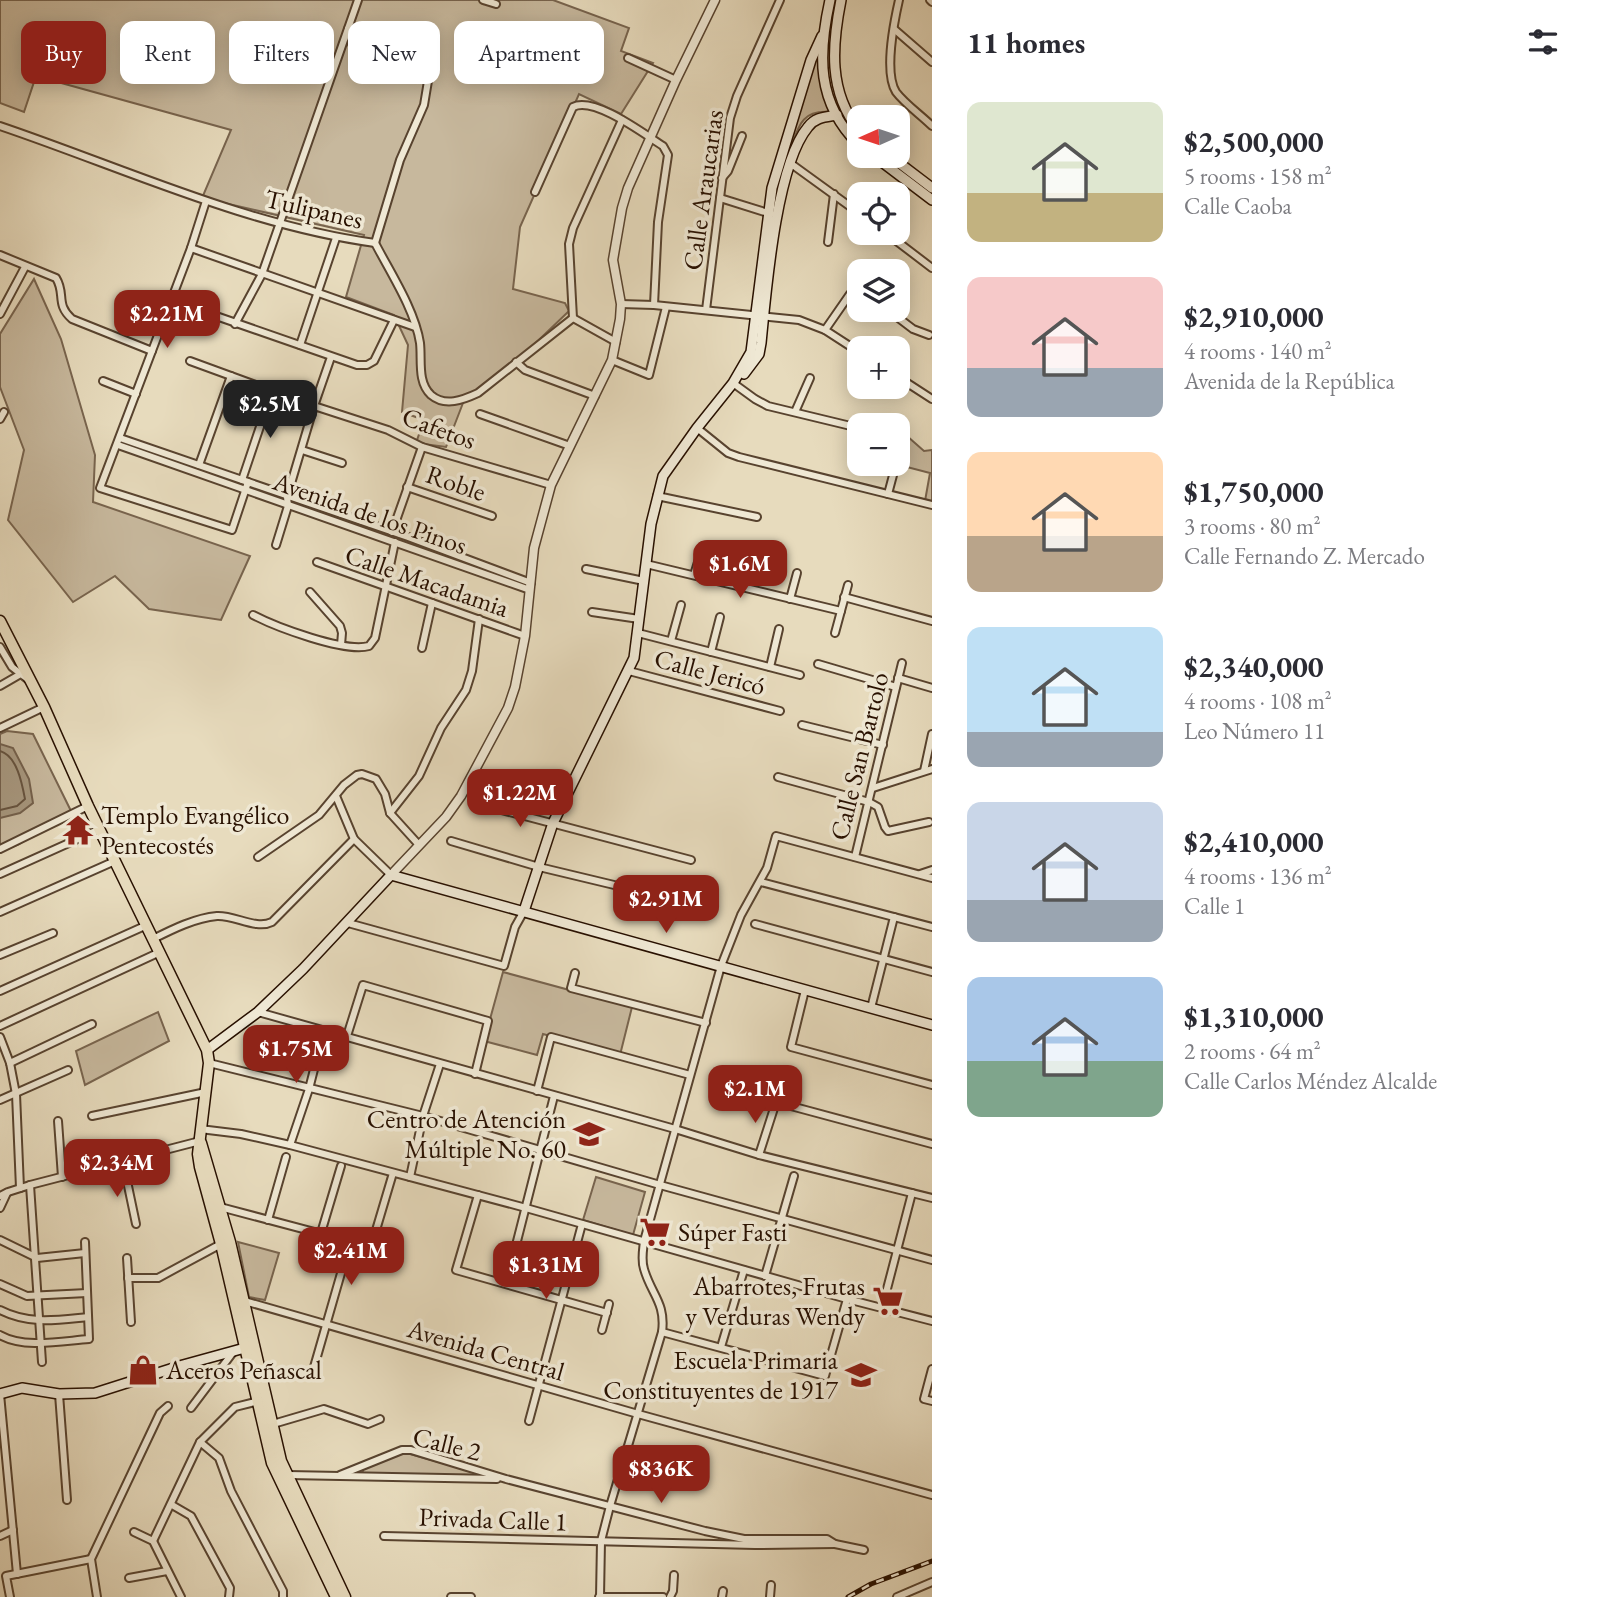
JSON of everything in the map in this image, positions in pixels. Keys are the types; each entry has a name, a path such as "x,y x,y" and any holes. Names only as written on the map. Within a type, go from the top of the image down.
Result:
{"main road":[{"path":"830,0 822,36 823,74 828,96 847,131"},
{"path":"841,0 835,36 835,72 839,94 847,113"},
{"path":"524,911 553,823 629,671 638,633 657,496 670,464 733,383 751,352 778,212 785,160 811,60 822,36"},
{"path":"759,316 772,188 785,160 808,126 817,118 837,115"},
{"path":"899,168 932,200"},
{"path":"902,168 932,188"},
{"path":"0,621 44,707 88,806 207,1050 209,1063 198,1154 238,1299"},
{"path":"207,1050 258,1012 348,923 391,875 932,1025"},
{"path":"200,1141 220,1207 238,1299 244,1348 273,1424 282,1476 336,1597"},
{"path":"0,1394 22,1388 59,1394 95,1393 244,1348"},
{"path":"263,1400 272,1463 282,1476 345,1597"}],"street":[{"path":"351,21 358,0"},
{"path":"484,0 496,4"},
{"path":"336,796 354,839 391,875 446,817 476,773 508,708 525,636 534,548 551,485 612,360 617,342 621,304 615,277 615,243 628,188 715,0"},
{"name":"Calle Araucarias","path":"706,310 730,118 737,96 780,0"},
{"path":"899,0 890,71 892,83 897,93 932,126"},
{"path":"235,324 262,274 348,29"},
{"path":"894,29 932,62"},
{"path":"628,58 676,80"},
{"path":"375,243 400,160 424,105 428,84"},
{"path":"535,192 573,107 578,104 586,104 622,120 663,146 668,155 658,222 654,305"},
{"path":"617,342 573,318 569,244 622,120"},
{"name":"Tulipanes","path":"0,126 206,201 336,237 375,243 404,296 415,327 424,385 430,394 440,400 452,402 478,393 573,318"},
{"path":"722,178 728,171 741,136"},
{"path":"785,160 847,204"},
{"path":"828,242 834,194"},
{"path":"720,198 768,213"},
{"path":"190,361 272,391 232,530 100,488 191,248 206,201"},
{"path":"300,345 336,237"},
{"path":"902,245 932,268"},
{"path":"191,248 415,327"},
{"path":"0,256 55,278 59,283 64,312 72,319 152,351"},
{"path":"0,314 25,267"},
{"path":"825,330 847,298"},
{"path":"170,300 357,365 374,361 394,320"},
{"path":"621,304 799,320 825,330 847,344"},
{"path":"612,360 649,375 666,307"},
{"path":"904,322 929,335"},
{"path":"276,545 288,506 287,497 331,357"},
{"path":"516,362 525,370 595,396"},
{"path":"199,465 231,376"},
{"path":"795,412 810,378"},
{"path":"103,381 136,394"},
{"path":"733,383 755,400 768,406 847,425"},
{"path":"910,384 931,397"},
{"name":"Cafetos","path":"314,406 388,430 422,447 551,485"},
{"path":"480,414 570,446"},
{"path":"697,428 728,453 739,457 932,505"},
{"name":"Avenida de los Pinos","path":"119,442 199,465 408,537 531,586"},
{"name":"Avenida de los Pinos","path":"119,442 288,506 531,586"},
{"path":"392,532 422,447"},
{"path":"302,450 342,463"},
{"path":"888,494 893,476"},
{"name":"Roble","path":"407,487 492,516"},
{"path":"657,496 757,517"},
{"path":"348,525 350,517"},
{"path":"405,545 408,537"},
{"path":"253,615 288,630 341,645 362,648 369,646 375,638 394,541"},
{"path":"694,575 703,546"},
{"path":"738,585 747,557"},
{"name":"Calle Macadamia","path":"317,562 525,636"},
{"path":"646,564 841,611"},
{"path":"586,569 644,581"},
{"path":"790,599 797,573"},
{"path":"835,633 848,585"},
{"path":"310,592 340,626 341,645"},
{"path":"845,597 932,621"},
{"path":"422,648 432,603"},
{"path":"671,641 681,605"},
{"path":"593,612 639,619"},
{"path":"711,652 720,617"},
{"path":"390,814 419,776 440,728 466,690 472,671 479,619"},
{"path":"770,667 779,629"},
{"path":"638,633 800,675"},
{"path":"0,647 12,667 31,682"},
{"name":"Calle San Bartolo","path":"855,857 902,663"},
{"path":"818,664 896,687"},
{"name":"Calle Jericó","path":"629,671 780,712"},
{"path":"0,686 19,674"},
{"path":"898,678 932,688"},
{"path":"0,728 44,707"},
{"path":"802,725 883,745"},
{"path":"924,771 932,734"},
{"path":"873,788 932,769"},
{"path":"258,857 319,815 344,785 356,775 362,774 376,779 385,794 390,814 419,845"},
{"path":"778,777 869,802 878,807 888,831 929,822"},
{"path":"0,849 88,806"},
{"path":"494,808 691,860"},
{"path":"0,874 100,830"},
{"path":"663,1597 599,1597 601,1541 662,1332 663,1311 644,1270 644,1241 721,966 741,915 761,882 776,836 932,878"},
{"path":"153,939 202,919 226,917 261,925 272,922 354,839"},
{"path":"451,841 539,867 660,897"},
{"path":"0,912 115,861"},
{"path":"918,874 932,870"},
{"path":"761,882 932,927"},
{"path":"348,923 504,966 515,927 524,911"},
{"path":"871,1008 894,917"},
{"path":"755,924 932,972"},
{"path":"0,990 147,925"},
{"path":"0,955 53,933"},
{"path":"0,1026 160,952"},
{"path":"575,973 571,988 706,1023"},
{"path":"347,1036 362,985 488,1021 475,1074"},
{"path":"805,990 791,1047 932,1085"},
{"path":"258,1012 760,1155 932,1198"},
{"path":"10,1063 92,1024"},
{"path":"290,1146 324,1030"},
{"path":"0,1037 10,1063 16,1094 20,1188"},
{"path":"537,1091 551,1037 690,1075"},
{"path":"209,1063 423,1116 932,1260"},
{"path":"410,1177 423,1116 440,1064"},
{"path":"0,1100 68,1070"},
{"path":"92,1116 206,1092"},
{"path":"514,1253 554,1096"},
{"path":"760,1155 776,1102 932,1144"},
{"path":"58,1121 62,1177"},
{"path":"200,1129 242,1134 410,1177 932,1321"},
{"path":"0,1196 4,1190 124,1165 200,1141"},
{"path":"268,1220 286,1157"},
{"path":"124,1165 136,1224"},
{"path":"321,1233 341,1166"},
{"path":"371,1247 393,1173"},
{"path":"765,1276 794,1177"},
{"path":"30,1185 42,1362"},
{"path":"0,1208 4,1190"},
{"path":"882,1308 912,1193"},
{"path":"478,1195 456,1270 607,1313"},
{"path":"220,1207 371,1247 377,1254 393,1259"},
{"path":"529,1420 582,1224"},
{"path":"0,1240 37,1258 85,1253"},
{"path":"0,1335 11,1340 42,1342 89,1339 85,1242"},
{"path":"314,1367 350,1242"},
{"path":"128,1278 158,1278 221,1244"},
{"path":"127,1258 131,1322"},
{"path":"721,1347 744,1270"},
{"path":"0,1284 18,1293 39,1297 87,1293"},
{"name":"Avenida Central","path":"238,1299 932,1495"},
{"path":"662,1332 825,1376 847,1299"},
{"path":"602,1330 609,1304"},
{"path":"0,1310 22,1320 88,1317"},
{"path":"191,1408 244,1348"},
{"path":"932,1369 924,1399 932,1401"},
{"path":"0,1394 16,1574"},
{"path":"59,1394 67,1500"},
{"path":"153,1541 200,1442 235,1407 263,1400"},
{"path":"97,1597 91,1559 160,1413 168,1406"},
{"path":"273,1424 324,1409 368,1424 380,1419"},
{"path":"200,1442 219,1458 231,1490 283,1591 283,1597"},
{"name":"Calle 2","path":"340,1475 402,1450 411,1450 506,1479 705,1531 744,1539 827,1539 835,1544"},
{"name":"Calle 2","path":"282,1476 506,1479"},
{"path":"172,1504 191,1516 230,1588 229,1597"},
{"path":"0,1536 13,1531"},
{"path":"703,1543 705,1531"},
{"path":"134,1532 153,1541 181,1597"},
{"name":"Privada Calle 1","path":"384,1536 703,1543"},
{"name":"Calle 2","path":"703,1543 835,1544 864,1550"},
{"path":"10,1597 6,1576 91,1559"},
{"path":"130,1578 167,1571"},
{"path":"670,1597 674,1575"},
{"path":"897,1597 932,1582"},
{"path":"771,1585 772,1597"},
{"path":"451,1597 468,1597"}],"shaded area":[{"path":"0,0 553,0 629,28 621,51 653,63 621,114 579,94 520,227 513,289 565,303 569,311 519,359 463,403 446,447 416,443 424,420 402,412 408,345 394,315 346,297 364,235 202,198 231,130 65,84 106,84 106,21 21,21 21,84 33,84 24,112 0,103"},
{"path":"817,54 829,112 811,114 801,123 789,153 785,151"},
{"path":"34,279 61,339 95,455 93,502 250,556 221,620 149,609 115,576 73,602 8,520 24,450 0,387 0,334"},
{"path":"910,439 924,451 932,450 932,504 925,501 930,473 910,468"},
{"path":"7,731 33,734 71,811 19,844 0,852 0,734"},
{"path":"503,972 632,1007 620,1055 543,1034 537,1055 484,1041"},
{"path":"158,1012 169,1041 85,1085 76,1051"},
{"path":"596,1177 645,1192 633,1235 583,1220"},
{"path":"238,1242 279,1253 265,1300 249,1297"},
{"path":"403,1452 474,1472 474,1476 363,1473 362,1467"}],"water":[{"path":"0,744 13,748 29,779 33,803 20,813 0,818"}],"railway":[{"path":"848,1597 871,1584 932,1561"}],"place":[{"name":"Templo Evangélico Pentecostés","path":"78,830"},
{"name":"Centro de Atención Múltiple No. 60","path":"589,1134"},
{"name":"Súper Fasti","path":"655,1232"},
{"name":"Abarrotes, Frutas y Verduras Wendy","path":"888,1301"},
{"name":"Aceros Peñascal","path":"143,1370"},
{"name":"Escuela Primaria Constituyentes de 1917","path":"861,1375"}]}
